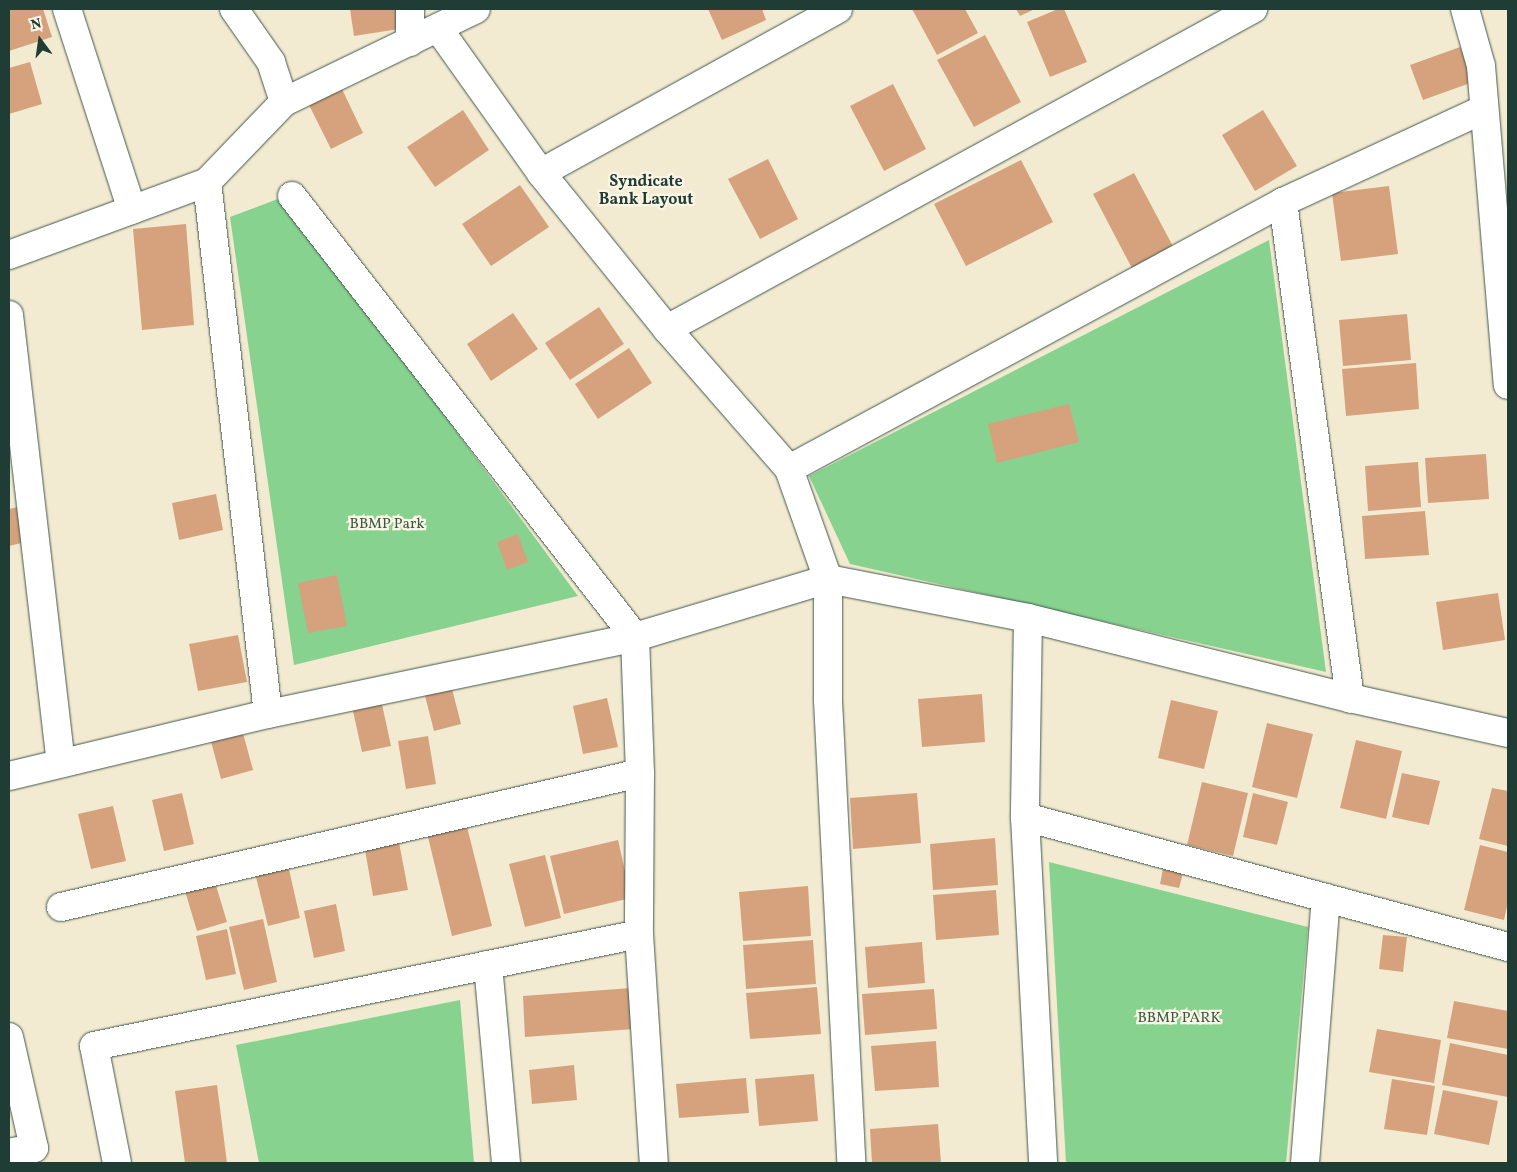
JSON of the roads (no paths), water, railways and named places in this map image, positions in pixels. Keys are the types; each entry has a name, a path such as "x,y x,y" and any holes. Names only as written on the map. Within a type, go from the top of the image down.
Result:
{"street":[{"path":"67,9 132,210"},
{"path":"234,9 271,62 284,102"},
{"path":"260,9 262,48"},
{"path":"410,9 410,42"},
{"path":"9,255 207,182 284,102 476,9"},
{"path":"542,173 838,9"},
{"path":"667,329 1253,9"},
{"path":"1465,9 1481,66 1482,110 1508,385"},
{"path":"438,28 542,173 667,329 790,469 828,579 828,701 851,1163"},
{"path":"790,469 1283,202 1482,110"},
{"path":"207,182 268,714"},
{"path":"292,196 635,637 640,773 639,934 654,1163"},
{"path":"1283,202 1350,698"},
{"path":"9,315 61,763"},
{"path":"9,776 268,714 635,637 828,579 1028,618 1350,698 1508,733"},
{"path":"1028,618 1026,817 1043,1163"},
{"path":"61,907 640,773"},
{"path":"1026,817 1508,947"},
{"path":"1305,1163 1326,898"},
{"path":"117,1163 94,1046 639,934"},
{"path":"488,965 506,1163"},
{"path":"9,1037 34,1148 9,1153"}],"district":[{"name":"Syndicate Bank Layout","path":"646,191"}],"park label":[{"name":"BBMP Park","path":"387,525"},
{"name":"BBMP PARK","path":"1179,1019"}]}
